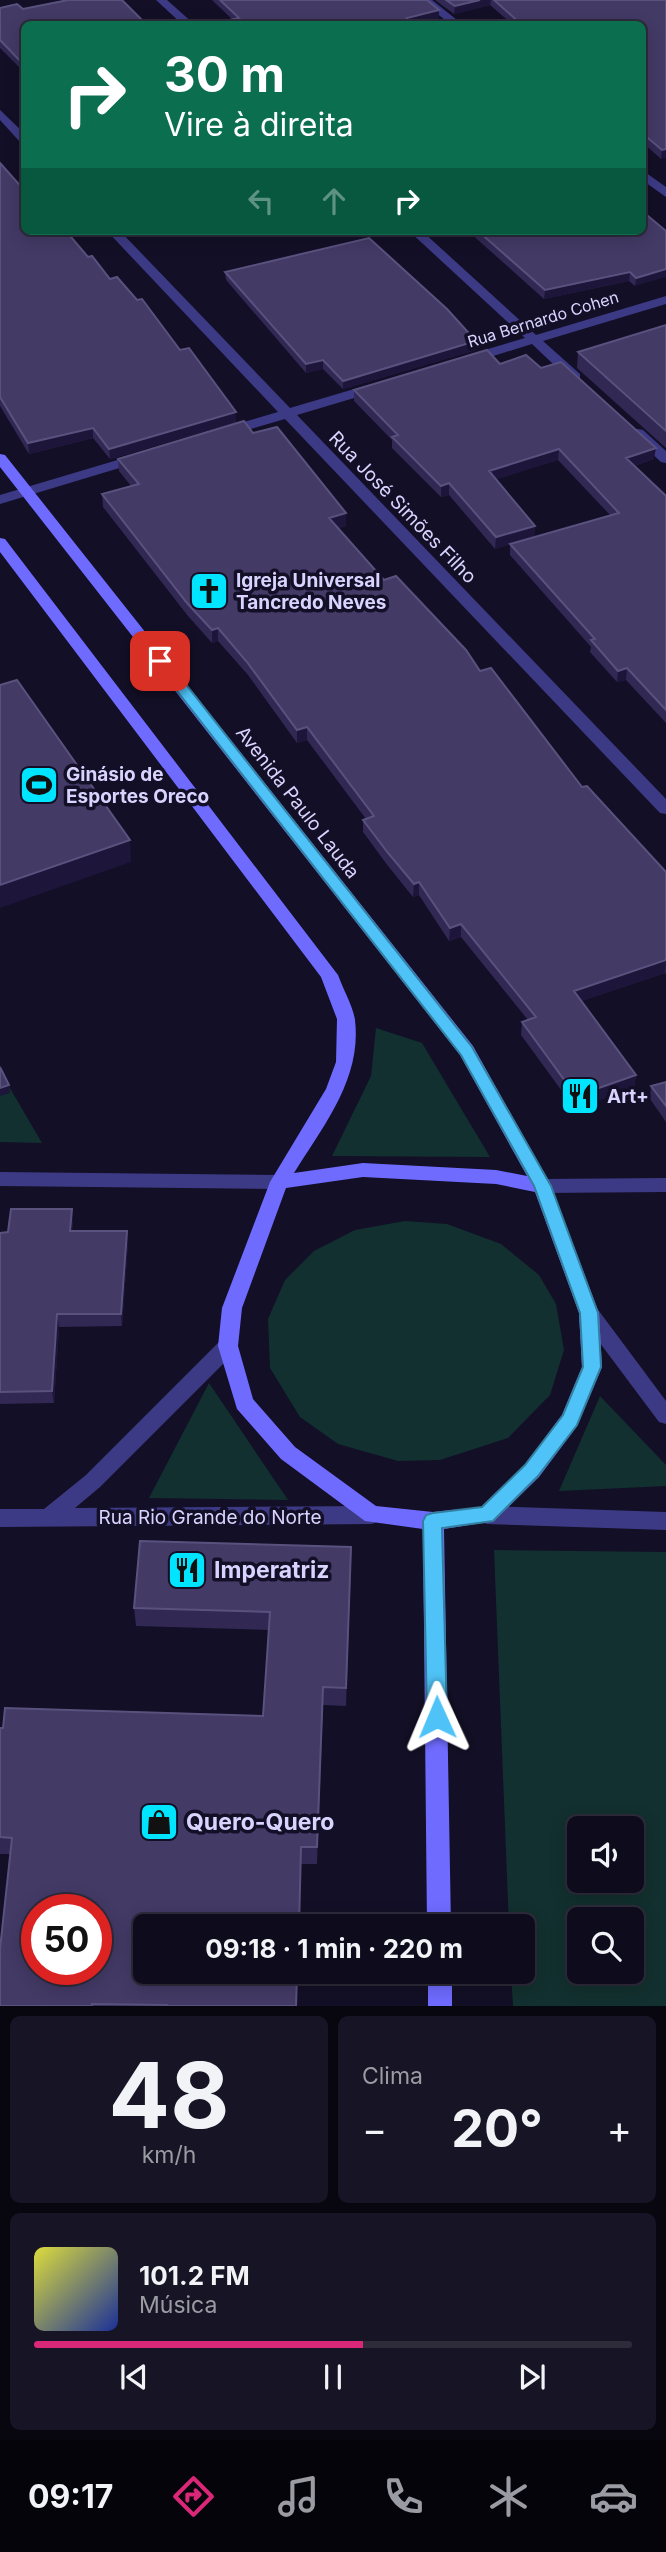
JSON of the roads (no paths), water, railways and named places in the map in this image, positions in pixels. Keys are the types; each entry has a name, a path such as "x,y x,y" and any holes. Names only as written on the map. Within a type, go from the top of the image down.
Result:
{"main road":[{"name":"Avenida Paulo Lauda","path":"0,458 467,1051 542,1186 589,1313 592,1367 570,1420 531,1471 486,1515"},
{"path":"0,542 329,975 346,1020 345,1062 335,1090 279,1182 232,1308 228,1346 244,1403 288,1453 372,1515 433,1521 486,1515"},
{"path":"279,1182 363,1170 496,1177 542,1186"},
{"path":"433,1521 439,1914"},
{"path":"440,1984 440,2006"}],"street":[{"path":"161,0 185,21"},
{"path":"425,0 452,21"},
{"path":"0,113 21,136"},
{"path":"646,177 666,193"},
{"name":"Rua José Simões Filho","path":"117,235 666,809"},
{"path":"419,235 585,386"},
{"name":"Rua Bernardo Cohen","path":"457,363 666,300"},
{"path":"209,437 391,382"},
{"path":"625,422 666,459"},
{"path":"0,500 157,452"},
{"path":"0,1179 279,1182"},
{"path":"542,1186 666,1185"},
{"path":"589,1313 666,1416"},
{"name":"Rua Rio Grande do Norte","path":"48,1518 93,1481 228,1346"},
{"name":"Rua Rio Grande do Norte","path":"0,1518 372,1515"},
{"path":"486,1515 666,1521"}],"place":[{"name":"Igreja Universal Tancredo Neves","path":"209,591"},
{"name":"Ginásio de Esportes Oreco","path":"39,785"},
{"name":"Art+","path":"580,1096"},
{"name":"Imperatriz","path":"187,1570"},
{"name":"Quero-Quero","path":"159,1822"}]}
